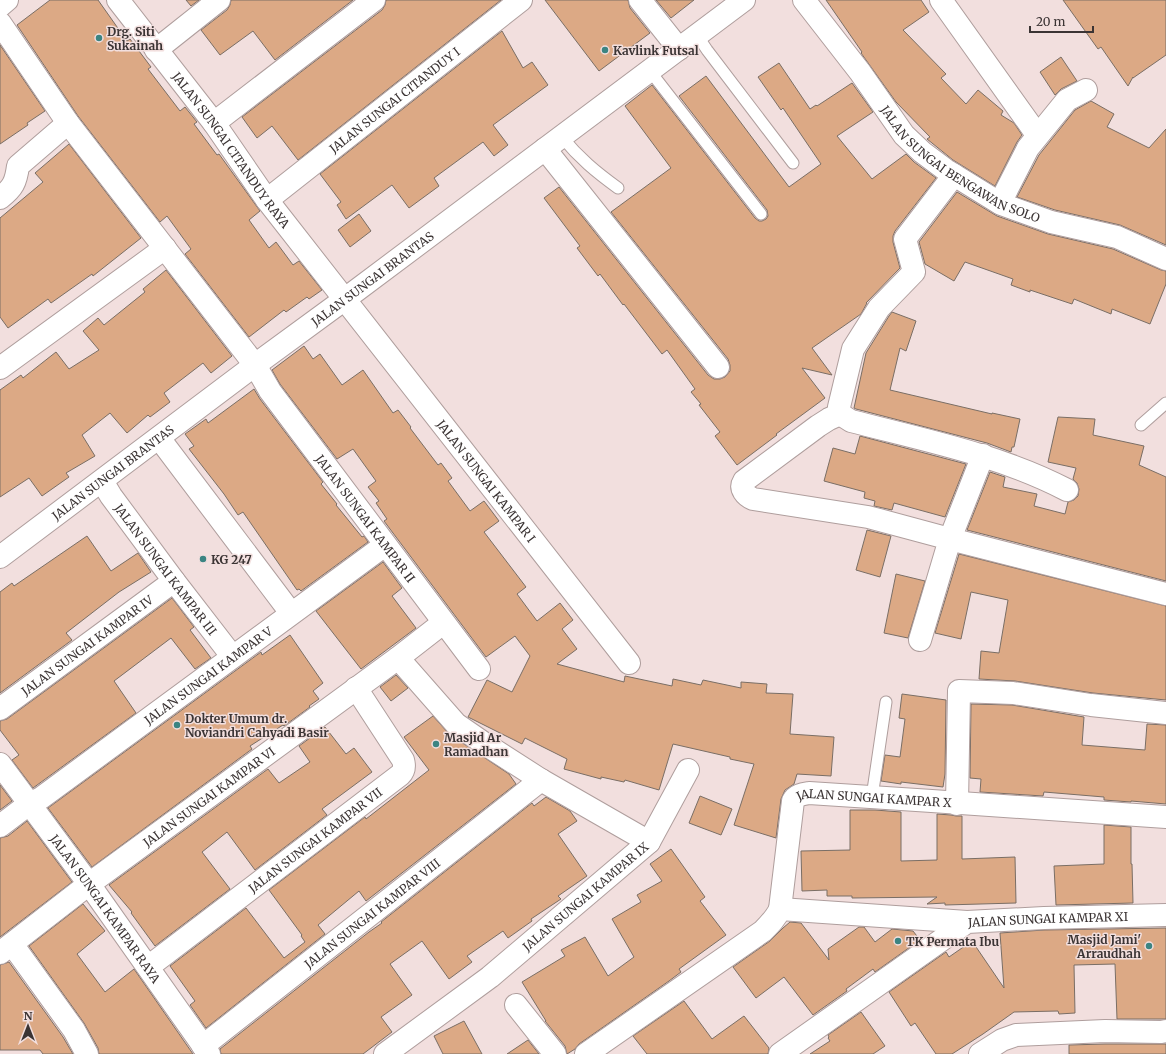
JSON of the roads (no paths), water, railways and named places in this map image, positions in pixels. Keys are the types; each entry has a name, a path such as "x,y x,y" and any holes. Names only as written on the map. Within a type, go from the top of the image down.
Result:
{"street":[{"path":"0,6 7,0"},
{"name":"JALAN SUNGAI CITANDUY RAYA","path":"118,0 214,123 267,200 345,299"},
{"path":"156,50 219,0"},
{"path":"214,123 374,0"},
{"path":"640,0 679,49"},
{"name":"JALAN SUNGAI BRANTAS","path":"0,557 744,0"},
{"name":"JALAN SUNGAI BENGAWAN SOLO","path":"804,0 860,72 904,135 922,152 954,175 1000,203 1051,222 1116,238 1166,259"},
{"path":"941,0 1033,129"},
{"name":"JALAN SUNGAI CITANDUY I","path":"267,200 511,3"},
{"name":"JALAN SUNGAI KAMPAR II","path":"0,23 68,123 255,365 270,391 479,669"},
{"path":"1000,203 1028,148 1067,100 1086,90"},
{"path":"0,198 8,192 16,179 18,166 68,123"},
{"path":"554,143 718,367"},
{"path":"954,175 905,239 914,272 879,308 854,349 839,408 840,414 851,421 983,455 1049,481 1067,490"},
{"path":"0,368 164,248"},
{"name":"JALAN SUNGAI KAMPAR I","path":"345,299 629,663"},
{"path":"840,414 818,426 744,482 744,492 753,499 760,501 868,517 1166,594"},
{"path":"159,438 291,613"},
{"path":"920,640 950,539 983,455"},
{"name":"JALAN SUNGAI KAMPAR III","path":"102,481 111,496 174,581 232,656"},
{"name":"JALAN SUNGAI KAMPAR V","path":"0,826 29,804 41,798 232,656 385,545"},
{"name":"JALAN SUNGAI KAMPAR IV","path":"0,709 174,581"},
{"name":"JALAN SUNGAI KAMPAR VI","path":"6,949 89,884 398,658 443,623"},
{"name":"JALAN SUNGAI KAMPAR IX","path":"386,1054 490,977 649,842 541,780 456,724 398,658"},
{"name":"JALAN SUNGAI KAMPAR VII","path":"148,967 404,772 404,760 356,688"},
{"path":"957,804 959,690 1014,693 1166,713"},
{"name":"JALAN SUNGAI KAMPAR RAYA","path":"0,764 89,884 206,1050"},
{"path":"649,842 688,770"},
{"name":"JALAN SUNGAI KAMPAR VIII","path":"206,1050 541,780"},
{"name":"JALAN SUNGAI KAMPAR X","path":"586,1054 763,931 777,916 780,909 794,798 809,793 1166,817"},
{"path":"780,909 967,922"},
{"name":"JALAN SUNGAI KAMPAR XI","path":"780,1054 967,922 1044,918 1166,916"},
{"path":"6,949 74,1030 87,1054"},
{"path":"516,1005 555,1054"},
{"path":"980,1054 1002,1040 1016,1035 1105,1030 1166,1031"}],"lane":[{"path":"697,35 793,163"},
{"path":"650,71 760,214"},
{"path":"554,143 574,152 594,170 618,188"},
{"path":"1141,425 1166,403"},
{"path":"872,797 886,702"}],"place":[{"name":"Drg. Siti Sukainah","path":"99,38"},
{"name":"Kavlink Futsal","path":"605,50"},
{"name":"KG 247","path":"203,559"},
{"name":"Dokter Umum dr. Noviandri Cahyadi Basir","path":"177,725"},
{"name":"Masjid Ar Ramadhan","path":"436,744"},
{"name":"TK Permata Ibu","path":"898,941"},
{"name":"Masjid Jami' Arraudhah","path":"1149,946"}]}
